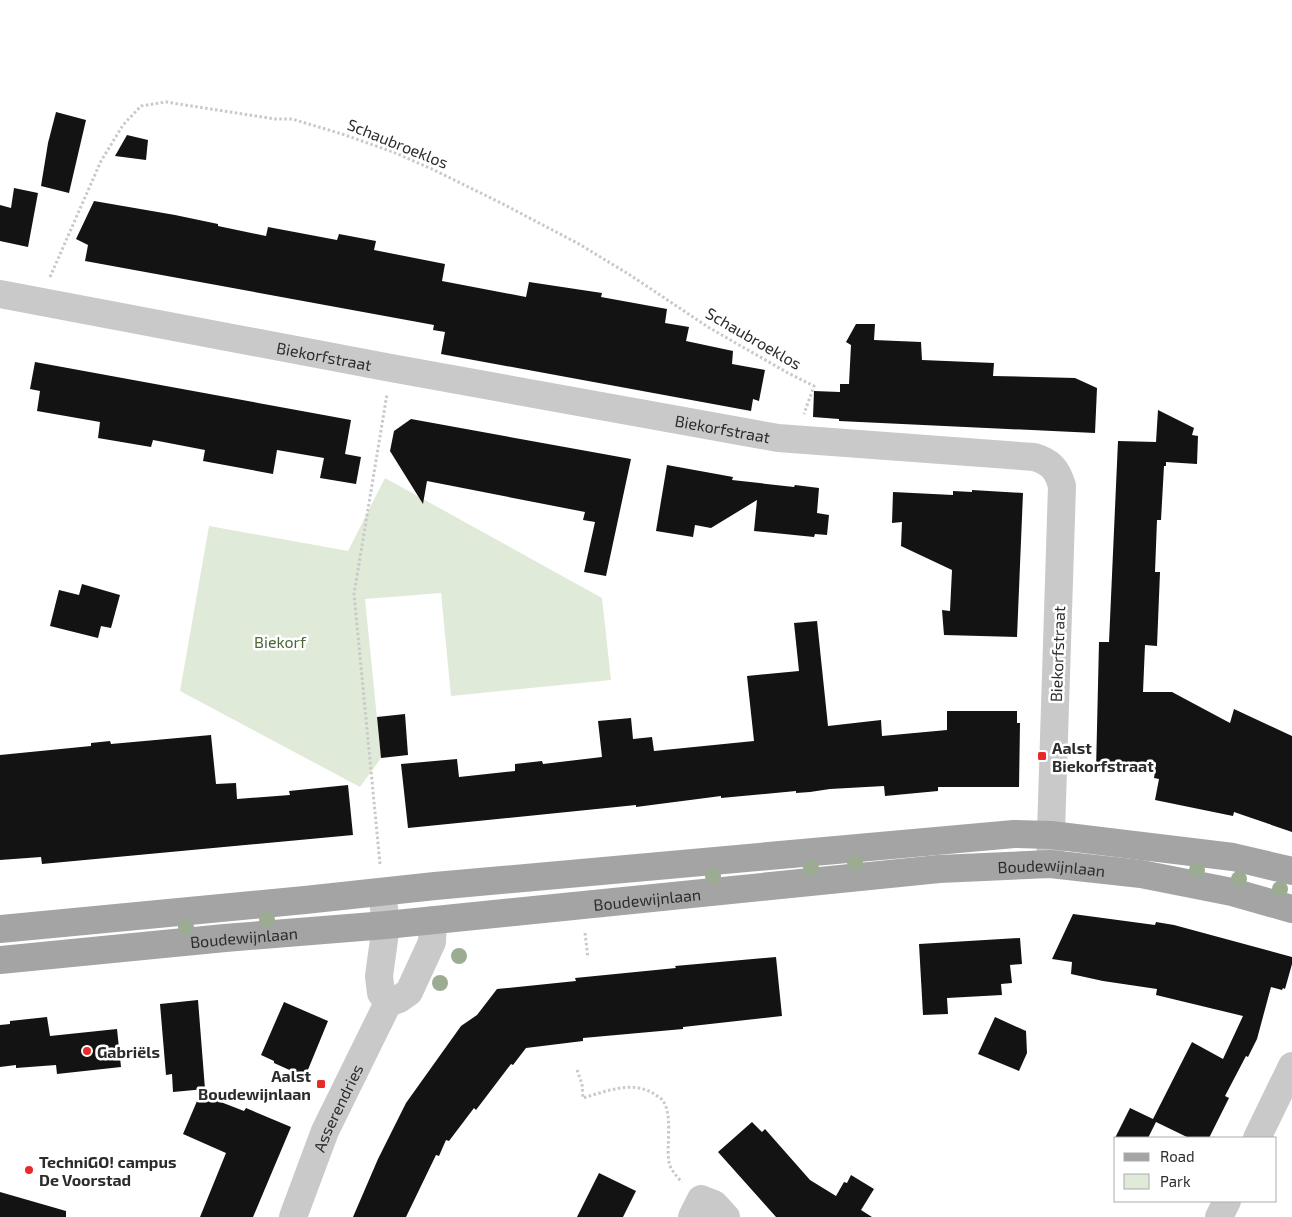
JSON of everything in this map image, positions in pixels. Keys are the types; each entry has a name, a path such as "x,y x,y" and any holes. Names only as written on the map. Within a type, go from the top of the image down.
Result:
{"main road":[{"name":"Boudewijnlaan","path":"0,929 435,886 1014,834 1051,835 1233,857 1292,871"},
{"name":"Boudewijnlaan","path":"0,960 225,938 386,925 939,869 1050,864 1141,874 1232,892 1292,909"}],"street":[{"name":"Biekorfstraat","path":"0,294 391,368 778,438 1034,457 1043,460 1053,466 1062,486 1050,864"},
{"path":"382,892 386,925 379,976 381,993 388,1004 410,992 432,942 433,920"},
{"name":"Asserendries","path":"293,1217 325,1131 388,1004"},
{"path":"1257,1137 1292,1066"},
{"path":"1219,1217 1226,1202"},
{"path":"697,1208 714,1204 726,1217"}],"path":[{"name":"Schaubroeklos","path":"43,301 49,278 101,161 123,125 141,106 166,102 275,119 292,118 384,149 434,170 579,244 630,275 708,328 814,386"},
{"path":"382,892 354,594 391,368"},
{"path":"577,1070 582,1084 583,1098 609,1090 628,1087 650,1090 663,1100 668,1115 669,1164 697,1208"}],"green space":[{"name":"Biekorf","path":"385,478 602,598 611,680 451,696 441,593 365,599 381,758 360,787 180,691 209,526 348,551"}],"building":[{"path":"56,112 86,120 69,193 41,186 48,143"},
{"path":"127,135 148,140 146,160 115,156"},
{"path":"14,188 38,193 28,247 0,241 0,205 11,208"},
{"path":"94,201 175,215 266,236 268,227 337,240 339,234 376,241 374,250 445,264 442,281 526,297 529,282 602,293 601,297 667,309 665,323 689,327 686,341 733,351 732,364 765,370 759,401 753,399 751,411 441,354 445,332 433,330 434,325 85,261 88,245 76,239"},
{"path":"856,324 875,324 874,340 921,342 922,360 994,363 993,376 1075,378 1097,388 1095,433 839,421 839,419 813,417 814,391 840,392 840,384 849,384 851,345 846,342"},
{"path":"35,362 351,420 345,454 361,457 356,484 320,478 324,458 277,450 273,474 203,461 205,450 153,440 151,447 98,438 100,422 37,411 40,391 30,389"},
{"path":"1158,410 1194,428 1192,435 1198,436 1197,464 1166,462 1166,466 1164,466 1161,520 1157,520 1155,572 1160,572 1157,646 1145,645 1143,692 1172,692 1230,723 1234,709 1292,736 1292,832 1234,812 1233,816 1155,800 1159,779 1154,778 1155,772 1096,771 1099,642 1109,642 1118,441 1156,442"},
{"path":"411,419 631,459 606,576 584,572 595,522 583,520 585,512 427,481 423,504 390,451 394,431"},
{"path":"667,465 733,477 732,480 819,488 817,513 829,515 827,535 815,534 814,537 754,531 757,500 711,528 695,525 693,537 656,531"},
{"path":"972,490 1023,493 1017,637 944,635 942,610 950,611 952,570 901,546 902,522 892,523 893,492 953,495 953,491 972,492"},
{"path":"82,584 120,595 111,628 101,626 98,638 50,626 59,590 79,595"},
{"path":"817,621 828,726 881,720 882,736 947,730 947,711 1017,711 1017,723 1020,723 1019,787 938,787 938,791 885,796 884,786 721,798 721,796 636,807 636,805 408,828 401,764 457,759 459,777 515,771 515,764 542,761 543,764 602,757 598,721 631,718 633,739 652,737 654,751 754,741 747,676 799,671 794,623"},
{"path":"405,714 408,755 381,758 377,717"},
{"path":"211,735 216,784 236,783 237,799 290,795 289,791 348,785 353,835 42,864 41,857 0,860 0,755 91,746 91,743 110,741 111,744"},
{"path":"1073,914 1155,925 1156,922 1174,925 1292,957 1292,964 1285,989 1271,987 1257,1039 1225,1096 1229,1098 1210,1137 1187,1137 1156,1122 1148,1137 1116,1137 1130,1108 1153,1119 1192,1042 1223,1059 1243,1016 1156,995 1157,989 1071,974 1072,962 1052,959"},
{"path":"1020,938 1022,964 1010,965 1012,983 1001,984 1002,995 947,998 948,1014 923,1015 919,944"},
{"path":"776,957 782,1016 683,1027 683,1029 583,1038 583,1041 526,1048 513,1065 511,1064 476,1110 474,1108 449,1141 446,1140 439,1156 436,1155 406,1217 353,1217 378,1159 406,1103 461,1026 477,1015 497,989 576,981 575,978 676,968 675,966"},
{"name":"Gabriëls","path":"198,1000 205,1089 173,1092 172,1074 166,1075 160,1004"},
{"path":"284,1002 328,1021 305,1077 261,1055"},
{"path":"47,1017 50,1036 117,1029 121,1067 57,1074 56,1065 16,1068 16,1065 0,1067 0,1025 10,1024 10,1021"},
{"path":"995,1017 1026,1031 1027,1053 1019,1071 978,1054"},
{"path":"200,1094 244,1111 246,1108 291,1127 253,1217 200,1217 226,1153 183,1134"},
{"path":"752,1122 762,1132 765,1129 810,1180 836,1196 844,1182 847,1183 851,1175 874,1189 861,1210 872,1217 776,1217 718,1152"},
{"path":"599,1173 636,1191 623,1217 577,1217"},
{"path":"0,1192 66,1211 66,1217 0,1217"}],"place":[{"name":"Aalst Biekorfstraat","path":"1042,756"},
{"name":"Gabriëls","path":"87,1051"},
{"name":"Aalst Boudewijnlaan","path":"321,1084"},
{"name":"TechniGO! campus De Voorstad","path":"29,1170"}]}
